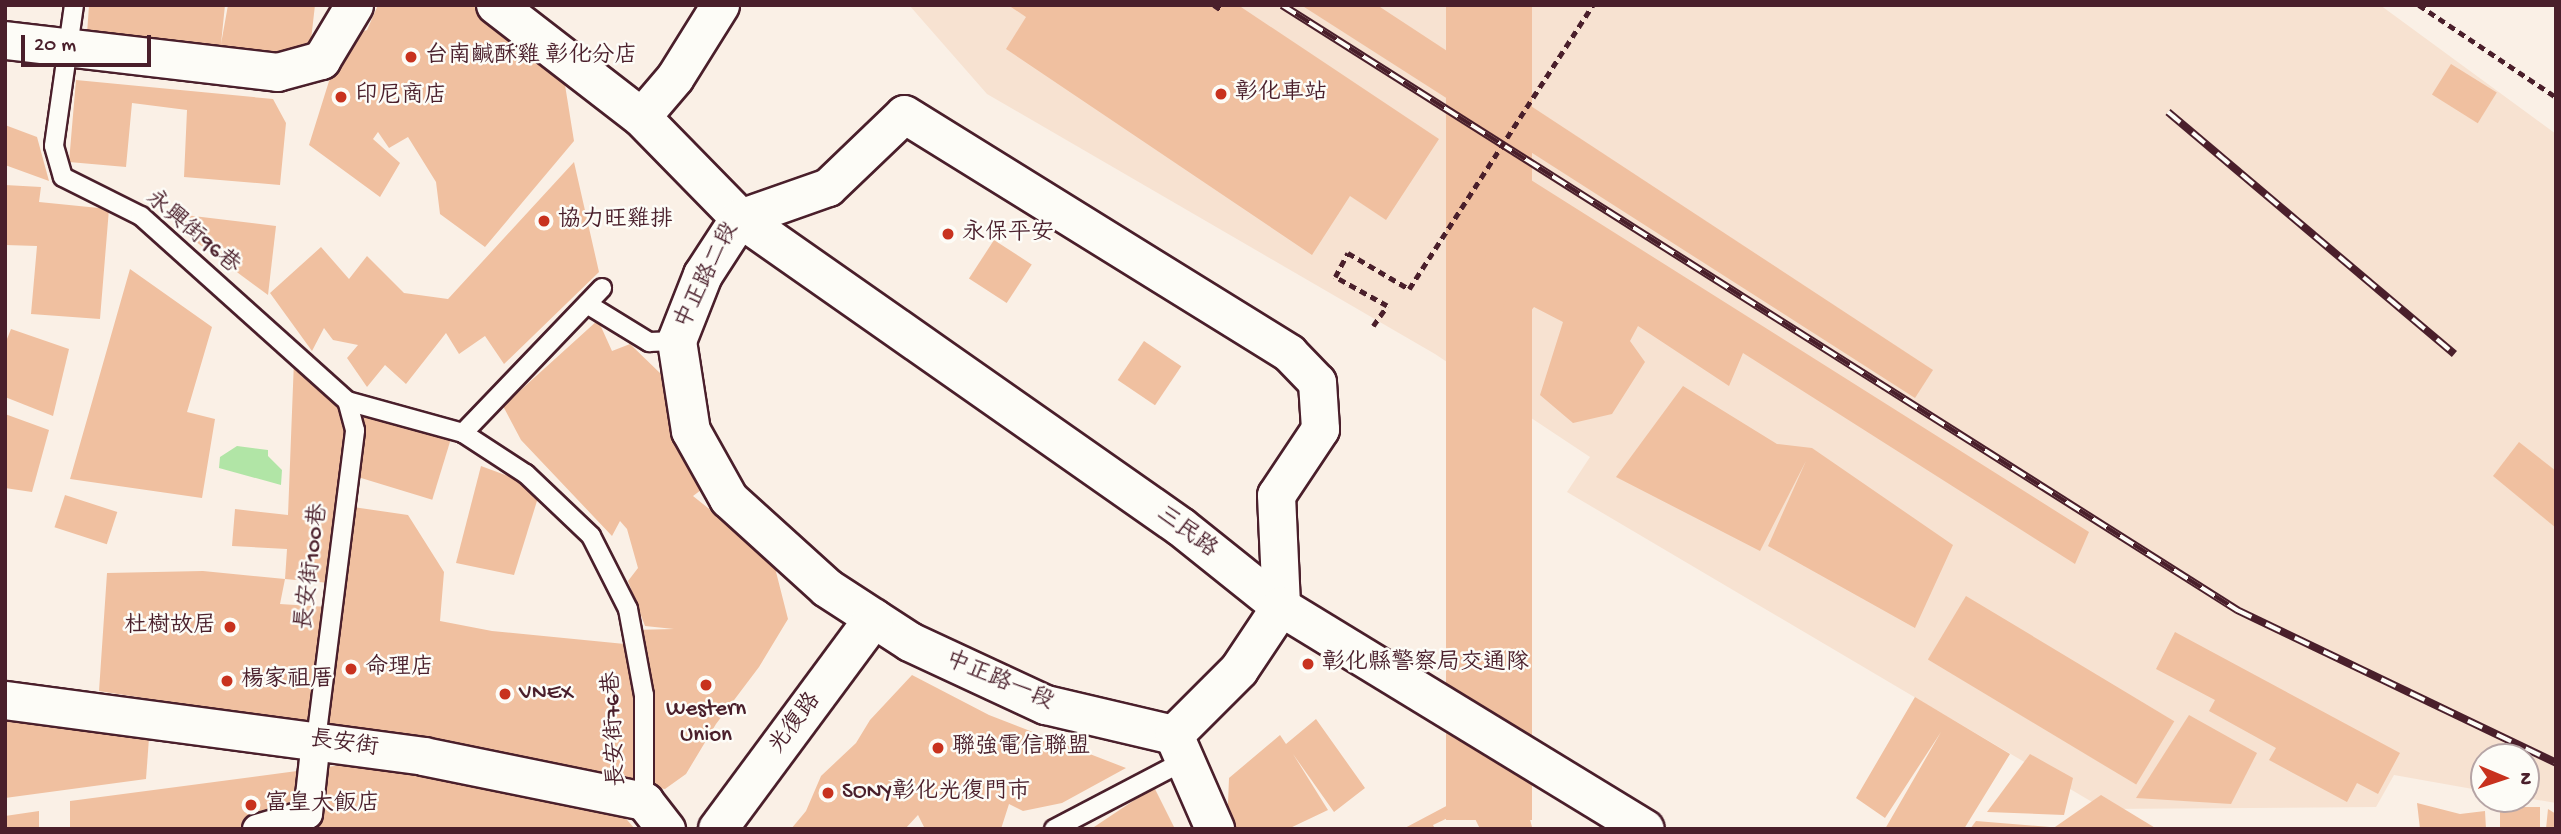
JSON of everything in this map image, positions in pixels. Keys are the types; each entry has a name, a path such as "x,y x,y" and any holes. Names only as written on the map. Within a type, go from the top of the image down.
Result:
{"street":[{"path":"5,40 277,72 321,60 354,5"},
{"name":"中正路二段","path":"496,5 641,117 740,218 703,275 677,341 691,430 729,499 827,588 874,618"},
{"path":"641,117 676,78 720,5"},
{"path":"740,218 828,187 904,114 1289,353 1317,382 1320,429 1276,495 1280,607 1239,670 1180,747 1215,829"},
{"name":"三民路","path":"740,218 1181,527 1280,607 1644,829"},
{"name":"中正路一段","path":"874,618 911,642 1046,705 1180,747"},
{"name":"光復路","path":"718,829 874,618"},
{"name":"長安街","path":"5,700 194,728 316,740 644,801"},
{"path":"257,829 308,814 316,740"},
{"path":"644,801 666,829"}],"lane":[{"name":"永興街96巷","path":"74,5 66,46 54,146 64,177 141,216 346,401"},
{"path":"463,432 602,288"},
{"path":"587,304 649,342 677,341"},
{"name":"長安街76巷","path":"346,401 463,432 526,474 591,536 628,609 644,695 644,801"},
{"name":"長安街100巷","path":"316,740 355,430 346,401"},
{"path":"1054,829 1180,747"}],"path":[{"path":"1214,5 1223,11"},
{"path":"1373,326 1387,306 1335,277 1348,253 1409,289 1593,5"},
{"path":"2419,5 2556,97"}],"shaded area":[{"name":"彰化車站","path":"909,5 2380,5 2556,134 2556,803 2540,800 2540,743 2470,743 2470,789 2394,775 2376,807 2104,809 1567,492 1590,457 1435,354 987,94"}],"green space":[{"path":"237,446 268,450 268,456 282,470 281,485 219,468 220,457"}],"building":[{"path":"89,5 225,5 221,44 228,5 315,5 311,40 289,56 87,34"},
{"path":"378,5 484,5 561,60 574,141 485,247 440,214 436,182 408,137 389,148 378,132 373,139 400,163 380,197 309,145 335,62 349,36 367,30"},
{"name":"彰化車站","path":"1008,5 1238,5 1439,139 1386,220 1350,196 1312,255 1006,49 1026,17"},
{"path":"1301,5 1377,5 1933,370 1915,398"},
{"path":"1446,5 1532,5 1532,820 1446,820"},
{"path":"2451,64 2497,93 2478,123 2432,95"},
{"path":"76,80 273,99 286,123 280,185 184,177 187,110 132,103 126,167 69,162"},
{"path":"5,125 37,137 49,181 5,165"},
{"path":"574,162 599,272 504,364 485,336 459,354 446,333 406,384 385,365 367,387 347,358 358,345 333,340 324,328 312,351 270,293 321,247 349,279 367,256 404,293 448,299"},
{"path":"1531,180 2089,532 2075,564 1743,353 1729,386 1638,326 1630,341 1645,362 1612,414 1573,423 1540,395 1563,322 1534,307 1516,330 1496,323 1509,293 1475,274"},
{"path":"5,185 41,187 39,202 109,209 100,319 31,314 37,246 5,245"},
{"path":"185,215 276,226 268,295 184,233"},
{"path":"994,240 1032,265 1007,303 969,279"},
{"path":"130,269 212,327 187,412 215,419 202,498 70,479"},
{"path":"598,320 612,351 630,344 661,374 697,463 701,490 693,496 773,560 788,619 759,667 716,724 686,774 665,789 325,727 353,507 408,515 444,572 440,621 492,631 635,645 632,630 674,629 645,626 628,581 638,568 627,529 620,521 612,536 521,440 503,406"},
{"path":"11,329 69,349 53,416 5,397 5,344"},
{"path":"1144,341 1181,366 1155,405 1118,380"},
{"path":"294,360 344,404 350,440 330,583 285,579 287,549 232,546 235,509 288,515"},
{"path":"1683,386 1777,444 1812,448 1953,545 1915,628 1768,546 1806,461 1760,551 1616,477"},
{"path":"361,408 452,436 432,500 341,472"},
{"path":"5,414 49,430 32,492 5,488"},
{"path":"2519,442 2556,471 2556,528 2493,476"},
{"path":"481,466 541,488 514,575 456,563"},
{"path":"65,495 117,512 107,544 54,527"},
{"path":"203,571 285,579 280,604 328,607 314,725 99,691 107,573"},
{"path":"1966,596 2174,721 2136,785 1928,659"},
{"path":"2175,632 2400,753 2378,794 2357,783 2347,802 2269,760 2276,748 2209,711 2215,700 2156,669"},
{"path":"912,675 989,715 1126,768 1062,803 1023,811 1009,804 1001,829 925,829 918,815 905,829 791,829 806,811 821,776 856,743 870,720"},
{"path":"1915,697 2010,754 1964,829 1885,829 1941,732 1885,818 1856,798"},
{"path":"2189,715 2257,753 2231,804 2136,798"},
{"path":"1316,719 1365,788 1334,812 1293,754 1328,810 1288,829 1227,829 1229,778 1280,735 1286,744"},
{"path":"5,721 149,738 146,779 5,798"},
{"path":"2030,754 2073,778 2064,815 1987,812"},
{"path":"1503,756 1519,778 1532,827 1528,829 1480,829 1454,775"},
{"path":"342,765 457,778 621,813 635,829 70,829 70,801"},
{"path":"1154,787 1175,829 1091,829"},
{"path":"2101,795 2157,829 2055,827"},
{"path":"1452,803 1454,815 1433,825 1435,829 1403,829"},
{"path":"2417,803 2460,814 2485,813 2486,829 2420,829"},
{"path":"2548,809 2556,814 2556,829 2546,829"},
{"path":"39,811 39,829 5,829 5,816"},
{"path":"2500,813 2540,813 2540,829 2500,829"},
{"path":"1976,821 2050,827 2050,829 1970,829"}],"railway":[{"path":"1282,5 2237,610 2556,763"},
{"path":"2168,112 2454,354"}],"place":[{"name":"台南鹹酥雞 彰化分店","path":"411,57"},
{"name":"彰化車站","path":"1221,94"},
{"name":"印尼商店","path":"341,97"},
{"name":"協力旺雞排","path":"544,221"},
{"name":"永保平安","path":"948,234"},
{"name":"杜樹故居","path":"230,627"},
{"name":"彰化縣警察局交通隊","path":"1308,664"},
{"name":"命理店","path":"351,669"},
{"name":"楊家祖厝","path":"227,681"},
{"name":"Western Union","path":"706,685"},
{"name":"VNEX","path":"505,694"},
{"name":"聯強電信聯盟","path":"938,748"},
{"name":"SONY彰化光復門市","path":"828,793"},
{"name":"富皇大飯店","path":"251,805"}]}
